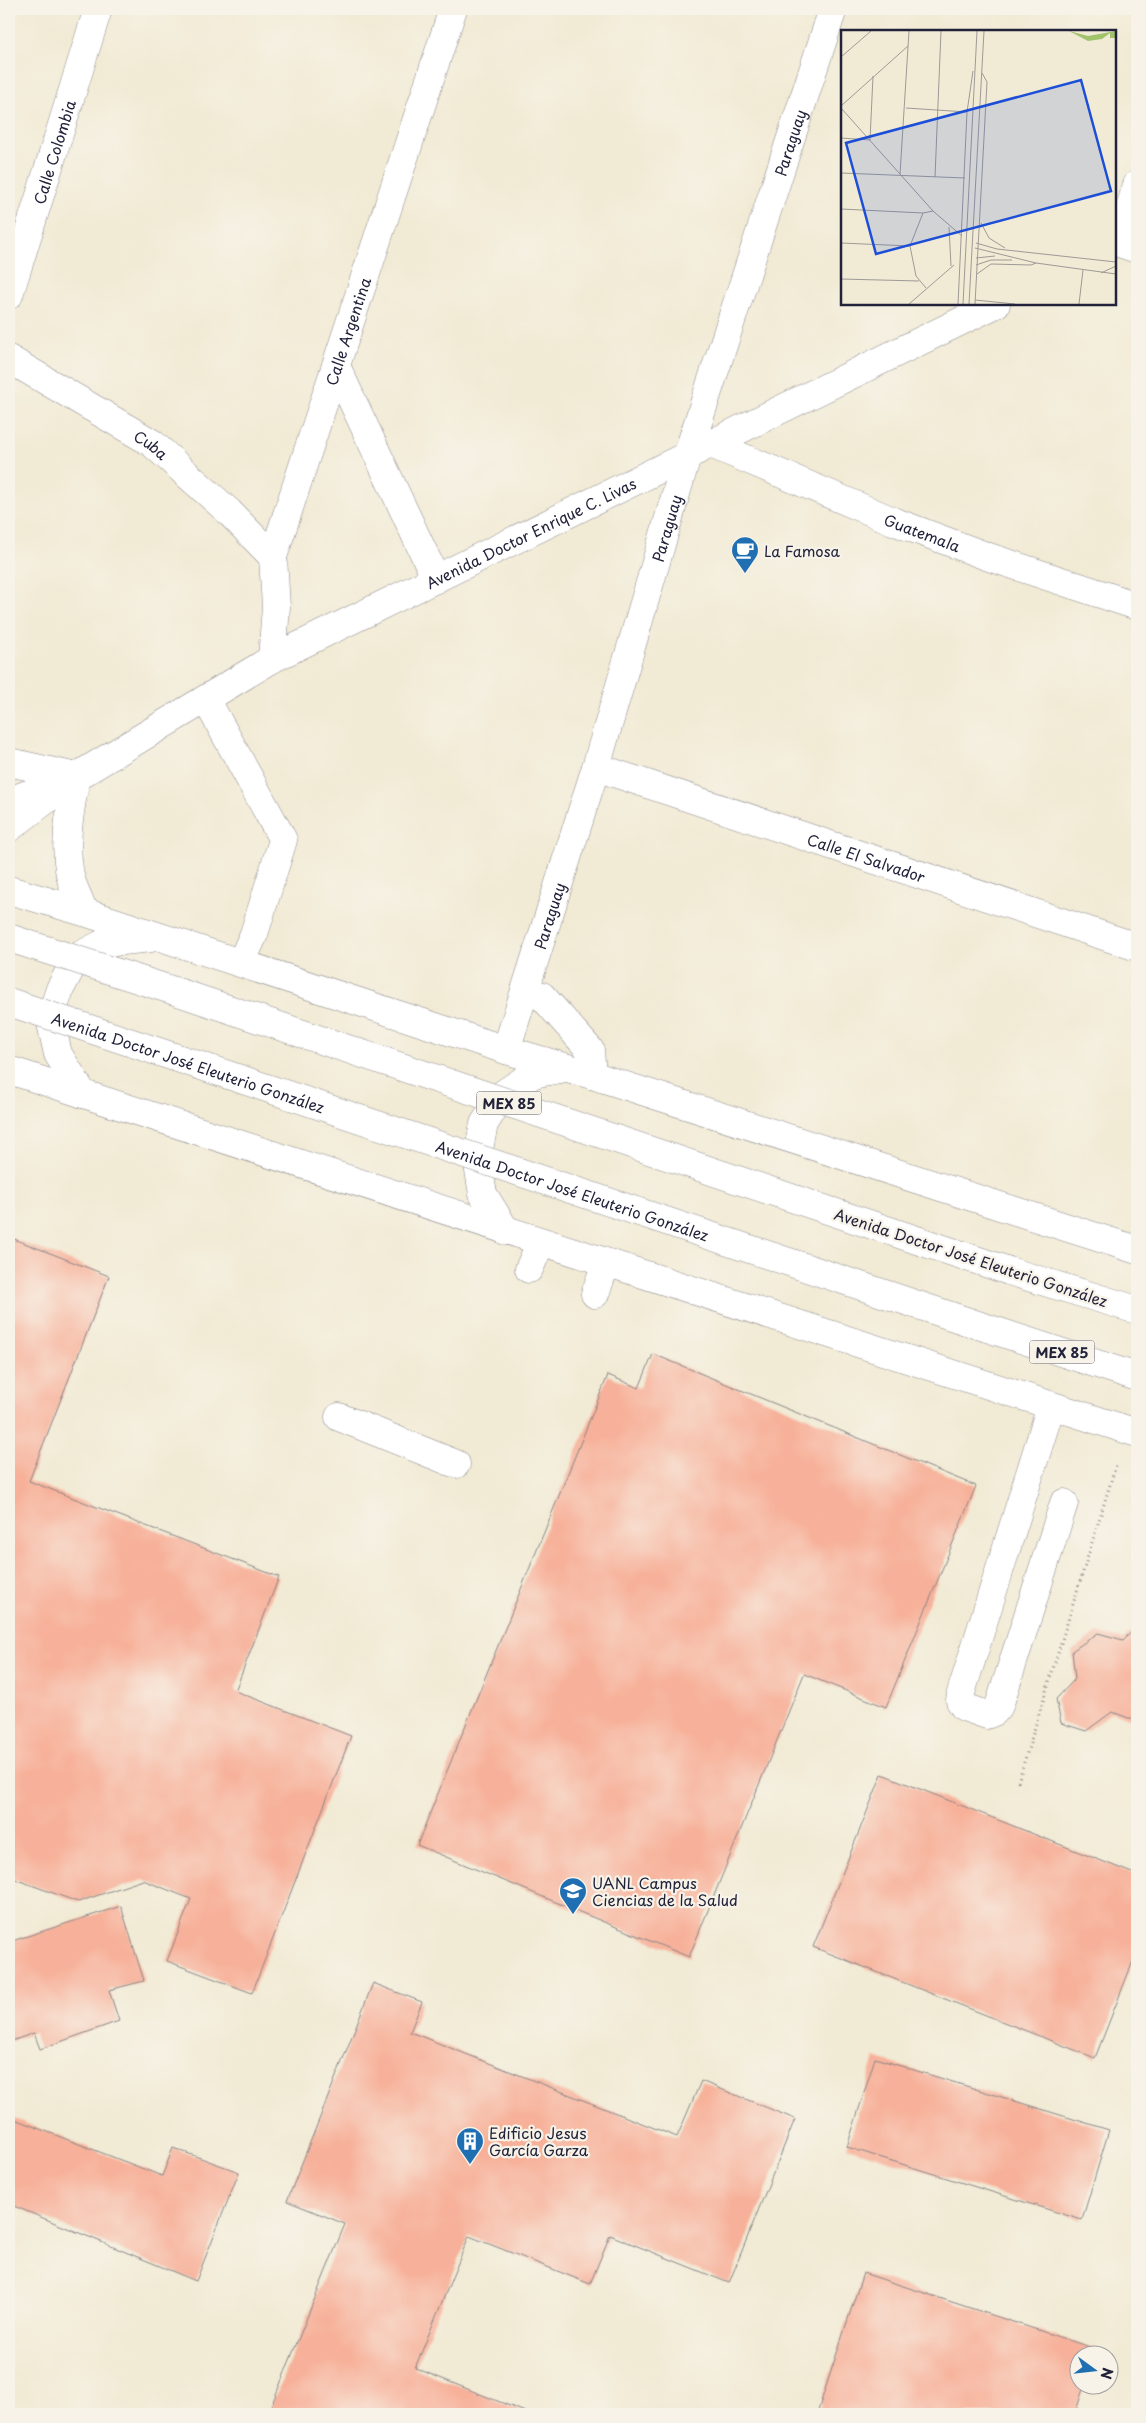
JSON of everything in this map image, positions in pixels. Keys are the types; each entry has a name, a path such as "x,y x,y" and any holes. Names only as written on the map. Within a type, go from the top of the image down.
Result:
{"main road":[{"name":"Calle Colombia","path":"9,295 98,9"},
{"name":"Calle Argentina","path":"272,659 276,607 273,557 453,9"},
{"name":"Paraguay","path":"506,1050 596,767 687,456 833,9"},
{"path":"1127,243 1137,185"},
{"name":"Avenida Doctor Enrique C. Livas","path":"9,828 76,777 272,659 994,305"},
{"name":"Cuba","path":"9,359 152,442 229,512 273,557"},
{"path":"336,366 436,579"},
{"name":"Guatemala","path":"711,444 894,521 986,556 1137,606"},
{"path":"206,700 283,840 254,934 241,963"},
{"path":"9,762 76,777 69,819 68,848 72,881 84,912"},
{"name":"Calle El Salvador","path":"596,767 1137,947"},
{"name":"Avenida Doctor Enrique C. Livas","path":"9,802 76,777"},
{"path":"9,890 84,912 506,1050 580,1071 1136,1246"},
{"path":"73,1091 58,1054 50,1018 60,988 77,957 104,943 160,937"},
{"name":"Avenida Doctor José Eleuterio González","path":"9,938 184,994 1009,1271 1137,1310"},
{"path":"525,991 542,996 590,1050 580,1071"},
{"name":"Avenida Doctor José Eleuterio González","path":"9,1002 1137,1377"},
{"path":"9,1070 1132,1432"},
{"path":"506,1231 483,1194 477,1159 484,1124 503,1094 533,1074 580,1071"},
{"path":"9,1090 73,1091"},
{"path":"529,1270 540,1242"},
{"path":"595,1294 606,1263"},
{"path":"1051,1406 961,1693 960,1700 964,1707 987,1715 994,1712 999,1706 1064,1503"},
{"path":"339,1417 456,1464"}],"path":[{"path":"1018,1782 1132,1432"}],"building":[{"path":"9,1237 109,1276 29,1481 279,1577 235,1691 351,1736 252,1993 167,1961 191,1899 143,1880 78,1902 9,1877"},
{"path":"653,1354 976,1486 886,1707 804,1674 689,1957 417,1845 608,1375 639,1388"},
{"path":"1137,1627 1137,1721 1112,1712 1086,1731 1061,1723 1056,1699 1075,1679 1072,1651 1098,1633 1123,1640"},
{"path":"882,1774 1137,1875 1137,1951 1095,2058 813,1947"},
{"path":"121,1906 144,1981 109,1990 119,2021 40,2049 34,2033 9,2042 9,1942"},
{"path":"373,1983 422,2002 410,2032 677,2137 701,2081 795,2119 729,2283 610,2235 590,2284 469,2236 415,2368 530,2414 268,2414 345,2224 287,2201"},
{"path":"875,2058 1109,2130 1082,2220 847,2147"},
{"path":"9,2117 162,2176 173,2148 239,2172 196,2281 9,2204"},
{"path":"863,2273 1087,2346 1068,2346 1068,2396 1081,2396 1075,2414 817,2414"}],"place":[{"name":"La Famosa","path":"745,574"},
{"name":"UANL Campus Ciencias de la Salud","path":"573,1915"},
{"name":"Edificio Jesus García Garza","path":"470,2165"}]}
